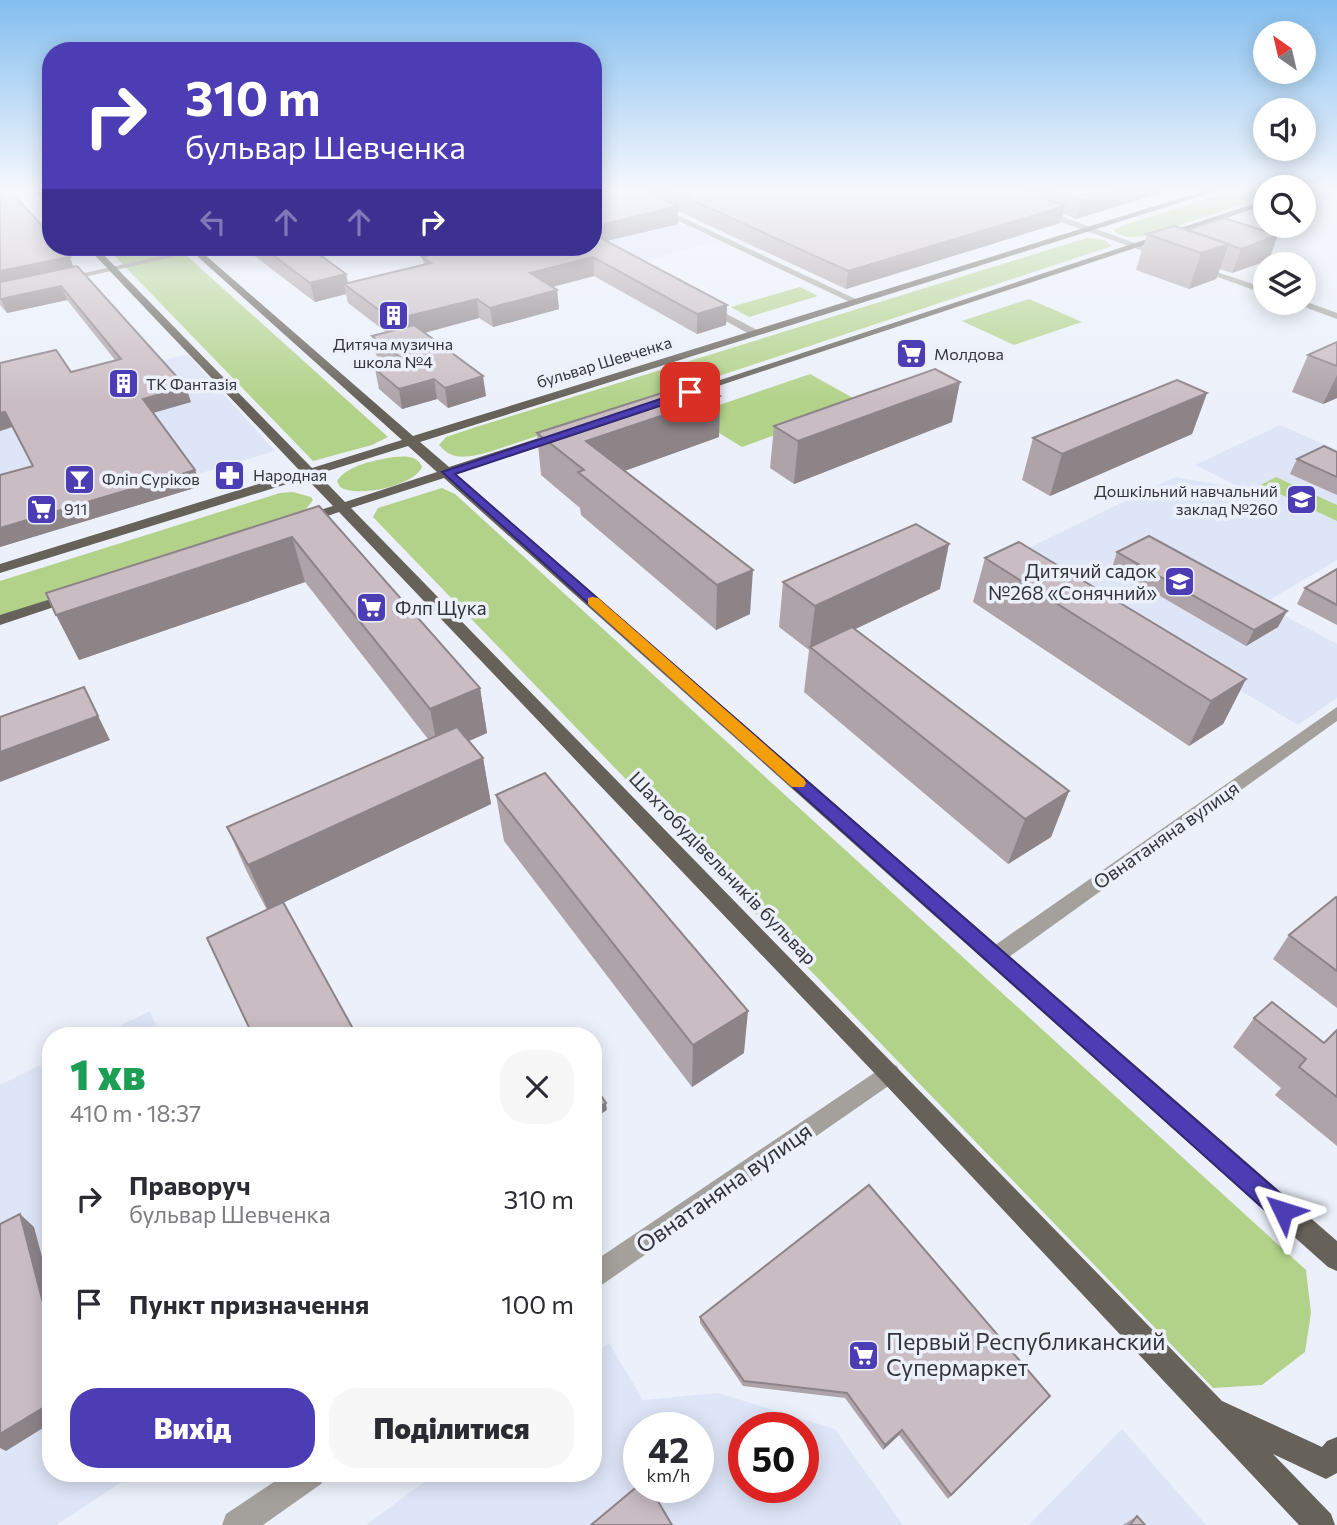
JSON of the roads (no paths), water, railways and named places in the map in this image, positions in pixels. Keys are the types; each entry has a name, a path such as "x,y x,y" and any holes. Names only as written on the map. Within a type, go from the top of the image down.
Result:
{"main road":[{"name":"Шахтобудівельників бульвар","path":"103,260 889,1073 1320,1525"},
{"path":"206,260 1337,1258"},
{"name":"бульвар Шевченка","path":"0,569 991,260"},
{"path":"677,397 1089,260"},
{"path":"285,526 575,430"},
{"path":"0,621 91,590"},
{"path":"1211,1410 1326,1464 1337,1451"}],"street":[{"path":"56,281 147,260"},
{"path":"767,260 857,302"},
{"path":"1182,262 1253,287"},
{"path":"696,301 755,333"},
{"path":"1316,309 1337,316"},
{"name":"Овнатаняна вулиця","path":"995,956 1337,713"},
{"name":"Овнатаняна вулиця","path":"602,1272 889,1073"},
{"path":"237,1525 299,1482"}],"place":[{"name":"Дитяча музична школа №4","path":"393,315"},
{"name":"Молдова","path":"911,354"},
{"name":"ТК Фантазія","path":"123,384"},
{"name":"Народная","path":"230,475"},
{"name":"Фліп Суріков","path":"79,479"},
{"name":"Дошкільний навчальний заклад №260","path":"1301,500"},
{"name":"911","path":"41,509"},
{"name":"Дитячий садок №268 «Сонячний»","path":"1180,582"},
{"name":"Флп Щука","path":"372,608"},
{"name":"Первый Республиканский Супермаркет","path":"863,1355"}]}
